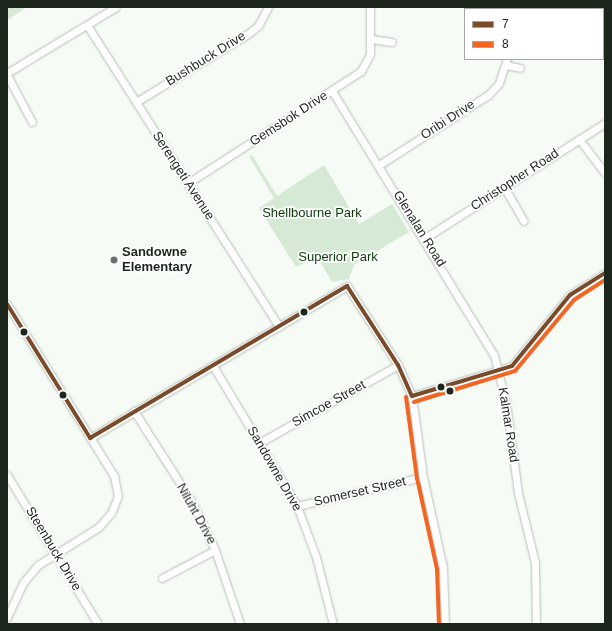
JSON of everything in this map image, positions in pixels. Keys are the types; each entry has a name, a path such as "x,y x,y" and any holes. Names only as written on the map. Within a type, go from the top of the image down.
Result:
{"street":[{"path":"32,122 7,74 116,7"},
{"name":"Bushbuck Drive","path":"136,102 258,26 268,7"},
{"name":"Gemsbok Drive","path":"188,183 332,91 361,70 370,54 370,7"},
{"name":"Serengeti Avenue","path":"87,25 279,326"},
{"path":"371,39 392,42"},
{"name":"Oribi Drive","path":"379,165 488,94 499,82 507,62 520,68"},
{"name":"Glenalan Road","path":"332,91 425,238 494,355 498,371"},
{"name":"Christopher Road","path":"425,238 605,123"},
{"path":"579,139 604,172"},
{"path":"504,187 524,221"},
{"name":"Kalmar Road","path":"536,624 535,563 518,493 498,371 512,366 570,295 605,273"},
{"path":"90,438 347,286 398,365 412,396 423,478 443,568 445,624"},
{"path":"7,304 114,476 118,496 112,513 99,527 38,565 23,583 7,617"},
{"name":"Simcoe Street","path":"259,443 398,365"},
{"name":"Sandowne Drive","path":"212,366 297,506 316,556 333,624"},
{"path":"412,396 498,371"},
{"name":"Niluht Drive","path":"134,412 192,502 215,550 240,624"},
{"name":"Steenbuck Drive","path":"7,475 98,624"},
{"name":"Somerset Street","path":"297,506 423,478"},
{"path":"162,578 215,550"}],"green space":[{"path":"7,7 27,7 7,20"},
{"name":"Shellbourne Park","path":"252,155 277,196 324,165 359,224 392,204 409,232 354,265 349,279 332,282 317,257 296,267 259,208 274,198 249,156"}],"transit line":[{"name":"7","path":"412,396 512,366 570,295 605,273"},
{"name":"8","path":"414,402 515,371 574,300 605,280"},
{"name":"7","path":"347,286 398,365 412,396"},
{"name":"7","path":"90,438 347,286"},
{"name":"7","path":"7,304 90,438"},
{"name":"8","path":"406,397 417,478 437,569 439,624"}],"place":[{"name":"Sandowne Elementary","path":"114,260"}],"park label":[{"name":"Superior Park","path":"338,257"}]}
